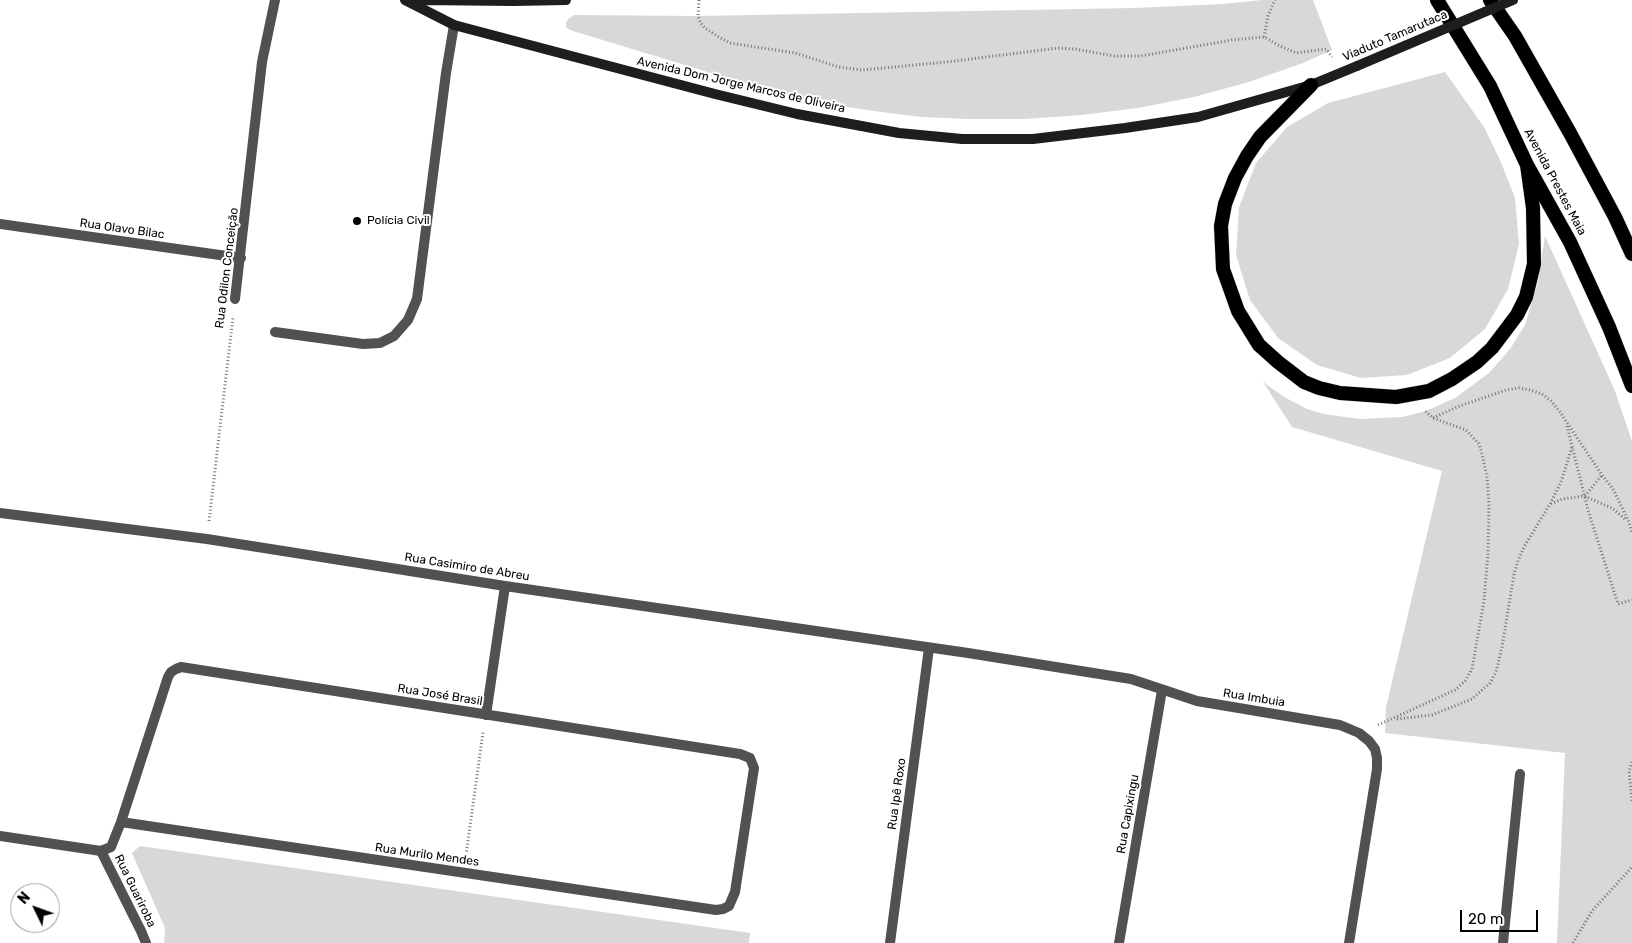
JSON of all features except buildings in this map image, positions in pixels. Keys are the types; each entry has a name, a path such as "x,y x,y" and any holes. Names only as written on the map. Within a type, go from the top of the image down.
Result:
{"highway":[{"name":"Avenida Prestes Maia","path":"1436,0 1490,86 1527,165 1570,242 1609,327 1632,386"},
{"path":"1490,0 1515,36 1570,133 1615,217 1632,254"},
{"path":"1311,85 1260,137 1247,156 1235,178 1221,226 1223,269 1238,311 1259,345 1304,382 1340,393 1396,397 1411,396 1430,391 1452,379 1492,348 1517,315 1526,297 1534,264 1533,208 1527,165"}],"main road":[{"name":"Avenida Dom Jorge Marcos de Oliveira","path":"405,0 454,25 715,94 797,114 899,132 962,139 1033,139 1198,117 1311,85 1342,72"},
{"path":"421,0 566,0"},
{"name":"Viaduto Tamarutaca","path":"1342,72 1513,0"}],"street":[{"name":"Rua Odilon Conceição","path":"235,299 262,62 275,0"},
{"path":"275,332 363,344 380,343 394,336 408,320 417,299 446,73 454,25"},
{"name":"Rua Olavo Bilac","path":"0,224 241,258"},
{"name":"Rua Casimiro de Abreu","path":"0,512 207,539 505,586 929,648"},
{"path":"486,714 505,586"},
{"name":"Rua Imbuia","path":"929,648 1130,679 1197,701 1340,725 1359,733 1369,741 1375,750 1377,769 1349,943"},
{"name":"Rua Ipê Roxo","path":"890,943 929,648"},
{"name":"Rua José Brasil","path":"101,851 111,847 121,822 168,678 171,672 176,669 188,668 740,754 750,758 754,774 734,892 729,906"},
{"name":"Rua Capixingu","path":"1119,943 1162,690"},
{"path":"1503,943 1520,774"},
{"name":"Rua Murilo Mendes","path":"121,822 716,910 729,906"},
{"path":"0,836 101,851"},
{"name":"Rua Guariroba","path":"101,851 146,943"}],"path":[{"path":"699,0 698,16 700,22 705,28 730,43 795,53 839,67 862,70 937,64 1058,48 1114,56 1141,56 1232,40 1264,37 1296,53 1326,49 1342,72"},
{"path":"1264,37 1268,16 1275,0"},
{"name":"Rua Odilon Conceição","path":"207,539 235,299"},
{"path":"1433,418 1457,406 1506,390 1519,388 1542,394 1551,400 1613,489 1629,522 1632,534"},
{"path":"1359,733 1394,719 1455,690 1472,669 1484,601 1489,506 1487,477 1479,444 1466,430 1454,424 1433,418 1411,396"},
{"path":"1567,423 1584,496 1618,604 1632,600"},
{"path":"1394,719 1432,715 1472,699 1490,683 1496,672 1502,647 1514,574 1518,561 1550,504 1572,447"},
{"path":"1584,496 1602,475"},
{"path":"1550,504 1562,498 1584,496 1612,508 1629,522"},
{"path":"463,873 486,714"},
{"path":"1632,762 1629,771 1632,801"},
{"path":"1573,943 1592,911 1632,867"}],"shaded area":[{"path":"1262,0 1313,0 1332,50 1303,63 1249,82 1194,97 1138,108 1082,115 1025,119 921,117 828,104 782,94 737,81 570,30 566,27 569,18 574,15 698,16 1134,8 1223,4"},
{"path":"1445,72 1484,127 1515,198 1519,244 1508,289 1485,329 1450,358 1407,375 1361,378 1317,365 1278,338 1250,300 1236,255 1239,207 1256,163 1287,127 1328,103"},
{"path":"1545,236 1615,391 1632,441 1632,943 1557,943 1565,753 1385,733 1386,707 1442,471 1292,427 1263,382 1284,397 1307,409 1324,414 1360,419 1402,417 1426,411 1455,398 1489,373 1510,349 1525,325 1538,282"},
{"path":"140,846 750,933 749,943 164,943 165,928 132,853"}],"place":[{"name":"Polícia Civil","path":"357,221"}]}
